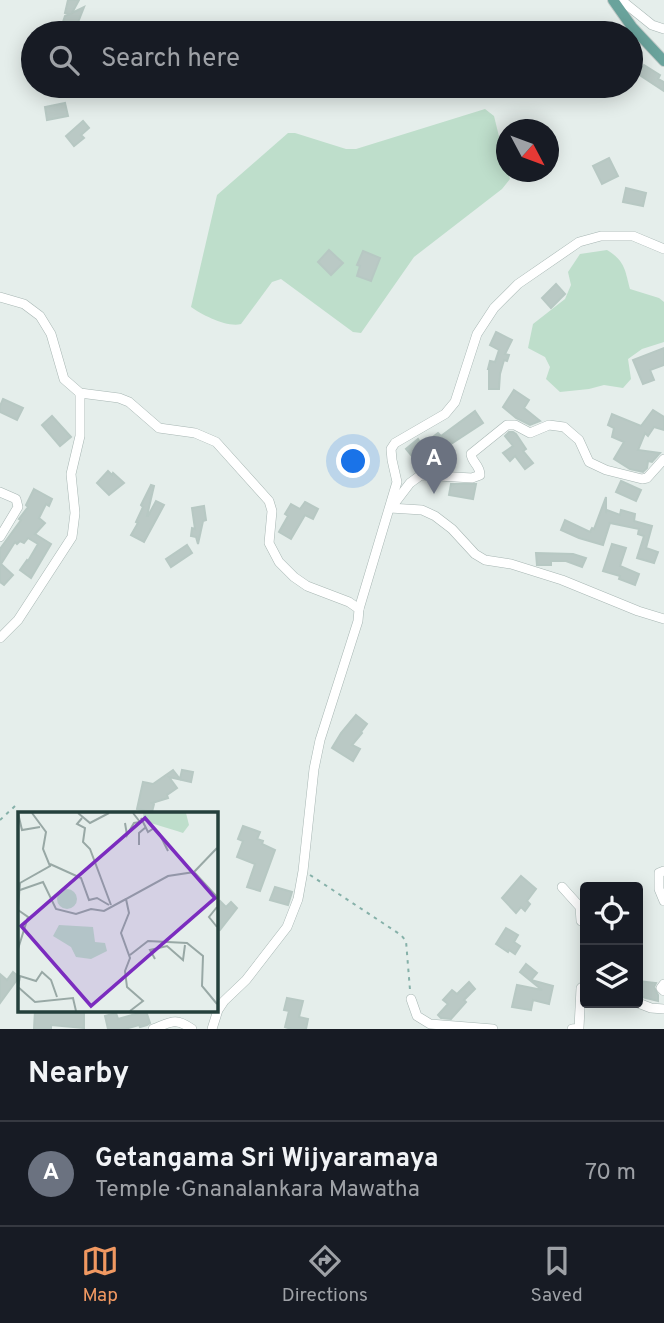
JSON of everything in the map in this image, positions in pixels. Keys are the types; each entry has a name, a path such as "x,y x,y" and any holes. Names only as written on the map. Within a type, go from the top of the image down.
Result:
{"main road":[{"path":"613,1 628,21"},
{"path":"643,39 664,61"}],"street":[{"path":"613,1 621,0 652,25 664,29"},
{"path":"212,1029 224,1001 246,980 287,927 298,899 318,750 397,482 391,449 395,443 445,414 455,402 477,334 494,308 518,284 579,242 601,236 633,236 664,249"},
{"path":"0,296 23,304 40,316 51,334 64,379 80,393 119,398 129,402 159,428 195,433 216,442 269,501 272,511 269,543 279,562 293,577 307,586 349,602 359,609"},
{"path":"0,638 18,621 72,537 75,513 71,474 80,436 80,393"},
{"path":"390,508 410,483 421,475 472,478 480,475 480,469 471,454 508,425 515,425 530,433 548,425 564,427 579,440 589,463 642,479 647,478 664,459"},
{"path":"0,492 16,499 18,507 0,537"},
{"path":"390,508 422,510 435,516 452,529 475,554 485,560 562,580 664,619"},
{"path":"664,871 659,873 659,889 664,901"},
{"path":"562,887 580,907"},
{"path":"664,984 661,988 664,991"},
{"path":"411,999 417,1016 430,1024 493,1029"},
{"path":"643,1004 664,1010"},
{"path":"572,1029 579,1028 580,1008"},
{"path":"153,1029 173,1021 192,1029"}],"path":[{"path":"0,820 15,806"},
{"path":"303,871 407,941 410,987"}],"green space":[{"path":"485,109 494,116 496,124 496,182 508,182 414,257 361,333 353,332 281,279 272,282 241,324 222,322 191,307 217,195 288,133 346,149 356,149"},
{"path":"607,250 621,262 630,289 664,302 664,342 642,349 628,359 631,379 623,388 604,385 560,392 546,379 550,367 545,357 528,348 533,324 565,299 571,285 568,272 580,254"}],"building":[{"path":"68,0 79,0 72,13 84,7 79,21 63,21 65,16 70,14 65,13"},
{"path":"643,66 660,75 658,79 664,82 664,91 643,77"},
{"path":"65,103 68,116 47,120 45,107"},
{"path":"83,121 89,128 81,135 84,138 74,146 66,136"},
{"path":"609,158 618,176 602,184 593,166"},
{"path":"626,188 646,193 643,206 623,202"},
{"path":"329,250 343,263 331,275 318,262"},
{"path":"363,251 380,258 371,281 357,276 360,266 357,265"},
{"path":"556,284 565,294 551,308 542,298"},
{"path":"496,332 512,340 505,354 509,355 507,361 504,360 499,389 489,389 490,361 495,362 499,350 490,345"},
{"path":"664,348 664,365 650,370 654,380 643,384 633,360"},
{"path":"514,390 529,400 524,408 540,421 530,425 503,407"},
{"path":"3,399 23,408 17,420 0,412"},
{"path":"653,410 664,417 664,430 654,427 648,436 645,433 638,450 660,453 652,462 648,461 643,472 630,469 614,459 624,442 612,437 614,428 608,425 612,414 641,426"},
{"path":"475,411 483,423 440,454 447,459 442,465 433,456 421,467 406,449 418,439 422,445 438,433 441,436"},
{"path":"52,416 71,437 60,446 42,425"},
{"path":"509,432 516,434 526,449 523,451 533,463 525,469 515,456 510,461 503,453 513,446 505,436"},
{"path":"108,471 124,483 109,495 97,483"},
{"path":"621,481 641,490 636,501 616,492"},
{"path":"451,484 476,484 473,499 449,495"},
{"path":"151,485 154,486 147,516 156,501 164,505 144,542 131,535"},
{"path":"34,489 52,499 49,506 46,504 39,518 45,523 35,534 51,544 31,578 20,570 38,544 28,538 24,543 15,542 1,564 13,575 4,585 0,582 0,549 21,520 19,519 28,507 26,505"},
{"path":"606,497 606,513 607,510 620,515 621,510 635,514 634,521 652,526 646,548 658,552 654,563 637,558 644,536 638,534 639,529 610,523 603,545 561,530 565,520 590,532 594,529"},
{"path":"305,502 318,509 313,519 305,515 291,539 279,532 291,504 300,509"},
{"path":"204,506 206,520 203,521 198,544 196,537 191,536 192,528 195,529 192,508"},
{"path":"612,544 626,548 620,566 639,574 635,585 619,579 620,576 603,571"},
{"path":"187,545 192,553 171,567 166,559"},
{"path":"536,553 573,554 586,558 582,567 566,561 537,565"},
{"path":"356,715 367,724 352,745 360,749 353,761 332,748"},
{"path":"173,770 180,779 182,770 193,772 191,782 169,777 177,788 167,795 168,798 152,803 152,812 137,809 143,782 153,784"},
{"path":"243,826 260,832 257,839 275,850 260,891 247,887 255,864 237,857 243,841 238,839"},
{"path":"521,876 536,889 527,901 530,904 525,911 521,907 516,913 502,898"},
{"path":"275,887 292,892 288,905 270,900"},
{"path":"220,901 226,907 231,902 237,908 220,930 217,928 217,905"},
{"path":"506,928 518,935 514,942 520,946 515,954 496,944"},
{"path":"526,964 537,973 531,980 553,986 549,1004 533,1000 531,1010 512,1007 517,985 542,990 520,972"},
{"path":"13,972 18,976 0,1003 0,974 7,980"},
{"path":"469,982 475,989 464,1000 466,1002 451,1019 441,1018 438,1015 448,1004 443,1000 452,990 457,994"},
{"path":"643,982 656,983 654,987 658,1001 643,997"},
{"path":"287,998 303,1001 299,1017 308,1019 306,1029 285,1027 289,1011 284,1010"},
{"path":"35,1012 84,1012 84,1028 51,1025 51,1029 34,1029"},
{"path":"146,1012 150,1023 140,1027 108,1029 105,1016 116,1013 118,1019"}],"place":[{"name":"Getangama Sri Wijyaramaya","path":"434,494"}]}
